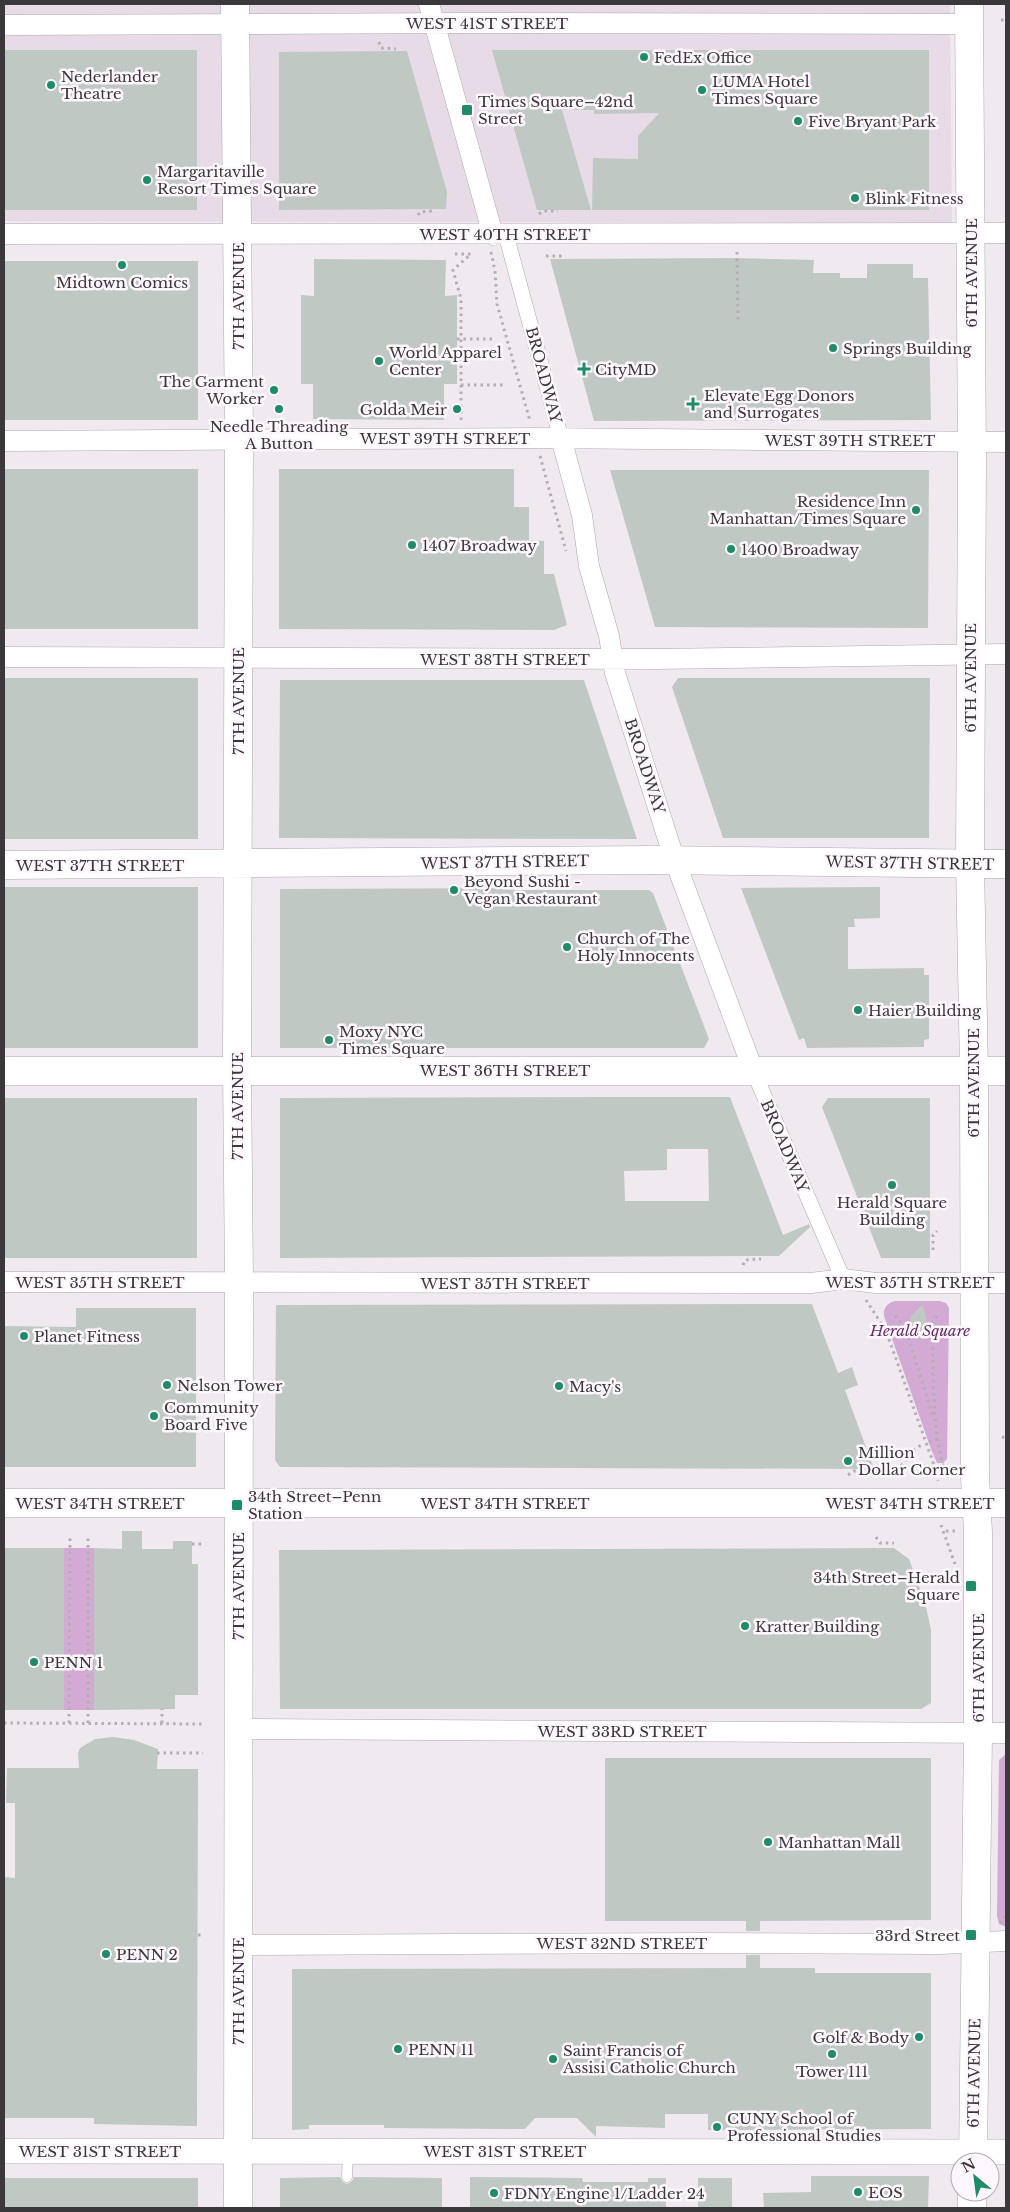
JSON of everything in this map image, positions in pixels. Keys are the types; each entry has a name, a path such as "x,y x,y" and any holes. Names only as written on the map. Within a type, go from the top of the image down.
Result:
{"main road":[{"name":"6TH AVENUE","path":"969,14 972,441 970,864 974,1071 973,1283 975,1477 977,1503 978,1733 973,2152"},
{"name":"7TH AVENUE","path":"235,15 239,439 236,1070 239,1282 238,2208"},
{"name":"WEST 37TH STREET","path":"4,864 675,861 1006,864"},
{"name":"WEST 36TH STREET","path":"4,1071 1006,1070"},
{"name":"WEST 34TH STREET","path":"4,1503 1006,1503"}],"street":[{"name":"BROADWAY","path":"429,4 496,239 561,438 582,515 589,566 609,636 615,673 675,861 753,1070 843,1279"},
{"name":"WEST 41ST STREET","path":"4,26 235,15 434,24 969,14"},
{"name":"WEST 40TH STREET","path":"4,234 237,234 496,239 1006,233"},
{"name":"WEST 39TH STREET","path":"4,441 561,438 1006,442"},
{"name":"WEST 38TH STREET","path":"4,657 613,659 1006,654"},
{"name":"WEST 35TH STREET","path":"4,1282 811,1283 843,1279 876,1283 1006,1283"},
{"name":"WEST 33RD STREET","path":"238,1729 1006,1733"},
{"name":"WEST 32ND STREET","path":"238,1945 940,1944 976,1942 1002,1932"},
{"name":"WEST 31ST STREET","path":"4,2151 348,2150 950,2157"}],"lane":[{"path":"347,2177 348,2150"}],"path":[{"path":"1001,20 1006,20"},
{"path":"379,42 381,48 396,49"},
{"path":"418,215 420,212 433,211"},
{"path":"539,215 543,212 558,211"},
{"name":"BROADWAY","path":"496,239 497,304 532,427"},
{"path":"737,252 738,321"},
{"path":"461,422 460,299 453,270 471,254 463,254"},
{"path":"546,256 563,256"},
{"path":"459,339 493,339"},
{"path":"461,385 506,385"},
{"path":"541,458 568,554"},
{"path":"933,1250 933,1235 937,1231"},
{"path":"743,1265 748,1259 761,1259"},
{"path":"865,1300 886,1331 933,1462 938,1485"},
{"path":"895,1316 906,1329 935,1422 942,1463 949,1477"},
{"path":"935,1422 933,1322 936,1316"},
{"path":"928,1442 938,1438"},
{"path":"893,1476 910,1454 923,1444"},
{"path":"848,1475 854,1471 867,1471"},
{"path":"946,1531 951,1529 957,1531"},
{"path":"69,1723 70,1536"},
{"path":"88,1536 88,1723"},
{"path":"876,1537 880,1543 894,1543"},
{"path":"192,1544 202,1544"},
{"path":"162,1709 162,1724"},
{"path":"4,1723 203,1724"},
{"path":"157,1752 203,1753"},
{"path":"1002,1932 1006,1916"}],"shaded area":[{"path":"4,4 950,4 952,223 4,221"}],"green space":[{"name":"Herald Square","path":"895,1301 940,1301 946,1303 949,1308 947,1459 943,1463 937,1463 931,1449 884,1316 886,1306"},
{"path":"64,1548 94,1548 94,1710 64,1710"},
{"path":"1006,1754 1006,1927 999,1924 997,1916 999,1760"}],"building":[{"path":"4,50 197,50 197,210 4,210"},
{"path":"492,50 929,50 929,210 592,210 593,158 638,159 638,136 659,113 594,114 594,110 562,110 591,210 537,210"},
{"path":"407,51 447,192 446,209 279,210 279,52"},
{"path":"734,258 814,260 813,273 840,273 840,278 867,278 867,264 913,264 913,278 928,278 931,420 594,421 550,259"},
{"name":"World Apparel Center","path":"314,259 446,260 445,296 457,295 457,384 444,384 444,420 313,419 313,384 301,384 301,295 314,296"},
{"path":"4,261 198,261 198,420 4,420"},
{"path":"4,469 198,469 198,629 4,629"},
{"name":"1407 Broadway","path":"279,469 514,469 514,507 529,507 529,540 544,541 544,574 554,574 567,625 554,630 279,629"},
{"path":"610,470 929,470 928,628 655,627"},
{"path":"4,678 198,678 198,839 4,839"},
{"path":"678,678 930,678 929,838 723,838 672,687"},
{"path":"280,680 584,680 637,839 279,838"},
{"path":"4,887 198,887 198,1048 4,1048"},
{"path":"880,887 880,918 854,919 855,927 848,927 848,969 924,968 924,975 929,975 929,1039 924,1040 924,1047 807,1048 804,1038 799,1040 741,888"},
{"path":"514,888 514,890 649,890 653,893 709,1039 704,1048 280,1048 280,889"},
{"path":"730,1097 783,1235 809,1224 810,1227 779,1256 280,1258 280,1098","holes":["667,1149 708,1149 709,1201 625,1201 624,1171 667,1170"]},
{"path":"4,1098 197,1098 197,1258 4,1258"},
{"name":"Herald Square Building","path":"828,1098 930,1098 930,1258 881,1258 822,1107"},
{"name":"Macy's","path":"812,1304 838,1373 852,1367 858,1385 845,1390 874,1469 280,1467 275,1460 276,1305"},
{"path":"923,1304 929,1334 913,1336 910,1317"},
{"path":"76,1308 196,1308 196,1467 4,1467 4,1326 76,1327"},
{"path":"122,1531 142,1531 142,1549 173,1549 173,1541 192,1541 192,1564 198,1564 198,1695 175,1695 175,1709 94,1710 94,1548 122,1549"},
{"name":"PENN 1","path":"4,1548 64,1548 64,1710 4,1710"},
{"path":"894,1548 909,1559 925,1602 931,1630 931,1703 921,1709 280,1709 279,1550"},
{"name":"PENN 2","path":"113,1737 134,1740 158,1749 157,1769 198,1769 197,2126 94,2124 94,2118 4,2118 4,1877 15,1878 15,1803 6,1803 7,1768 79,1768 78,1753 80,1748 95,1739"},
{"name":"Manhattan Mall","path":"605,1758 931,1758 931,1920 760,1921 760,1931 746,1931 746,1921 605,1921"},
{"path":"746,1955 760,1955 760,1968 815,1968 815,1973 931,1973 931,2129 708,2130 708,2114 665,2114 665,2128 596,2126 596,2137 577,2118 535,2118 525,2129 384,2128 384,2125 309,2125 309,2129 292,2130 292,1969 746,1968"},
{"name":"EOS","path":"811,2176 929,2176 928,2208 764,2208 763,2193 811,2192"},
{"path":"340,2177 347,2184 354,2177 442,2178 442,2208 280,2208 280,2178"},
{"path":"470,2177 582,2178 583,2182 648,2182 648,2178 666,2178 666,2208 470,2208"},
{"path":"4,2178 198,2178 198,2208 4,2208"},
{"path":"698,2178 732,2178 732,2208 698,2208"}],"place":[{"name":"FedEx Office","path":"644,57"},
{"name":"Nederlander Theatre","path":"51,85"},
{"name":"LUMA Hotel Times Square","path":"702,90"},
{"name":"Times Square–42nd Street","path":"467,110"},
{"name":"Five Bryant Park","path":"798,121"},
{"name":"Margaritaville Resort Times Square","path":"147,180"},
{"name":"Blink Fitness","path":"855,198"},
{"name":"Midtown Comics","path":"122,265"},
{"name":"Springs Building","path":"833,348"},
{"name":"World Apparel Center","path":"379,361"},
{"name":"CityMD","path":"584,369"},
{"name":"The Garment Worker","path":"274,390"},
{"name":"Elevate Egg Donors and Surrogates","path":"693,404"},
{"name":"Needle Threading A Button","path":"279,409"},
{"name":"Golda Meir","path":"457,409"},
{"name":"Residence Inn Manhattan/Times Square","path":"916,510"},
{"name":"1407 Broadway","path":"412,545"},
{"name":"1400 Broadway","path":"731,549"},
{"name":"Beyond Sushi - Vegan Restaurant","path":"454,890"},
{"name":"Church of The Holy Innocents","path":"567,947"},
{"name":"Haier Building","path":"858,1010"},
{"name":"Moxy NYC Times Square","path":"329,1040"},
{"name":"Herald Square Building","path":"892,1185"},
{"name":"Planet Fitness","path":"24,1336"},
{"name":"Nelson Tower","path":"167,1385"},
{"name":"Macy's","path":"559,1386"},
{"name":"Community Board Five","path":"154,1416"},
{"name":"Million Dollar Corner","path":"848,1461"},
{"name":"34th Street–Penn Station","path":"237,1505"},
{"name":"34th Street–Herald Square","path":"971,1586"},
{"name":"Kratter Building","path":"745,1626"},
{"name":"PENN 1","path":"34,1662"},
{"name":"Manhattan Mall","path":"768,1842"},
{"name":"33rd Street","path":"971,1935"},
{"name":"PENN 2","path":"106,1954"},
{"name":"Golf & Body","path":"919,2037"},
{"name":"PENN 11","path":"398,2049"},
{"name":"Tower 111","path":"832,2054"},
{"name":"Saint Francis of Assisi Catholic Church","path":"553,2059"},
{"name":"CUNY School of Professional Studies","path":"717,2127"},
{"name":"EOS","path":"858,2192"},
{"name":"FDNY Engine 1/Ladder 24","path":"494,2193"}]}
